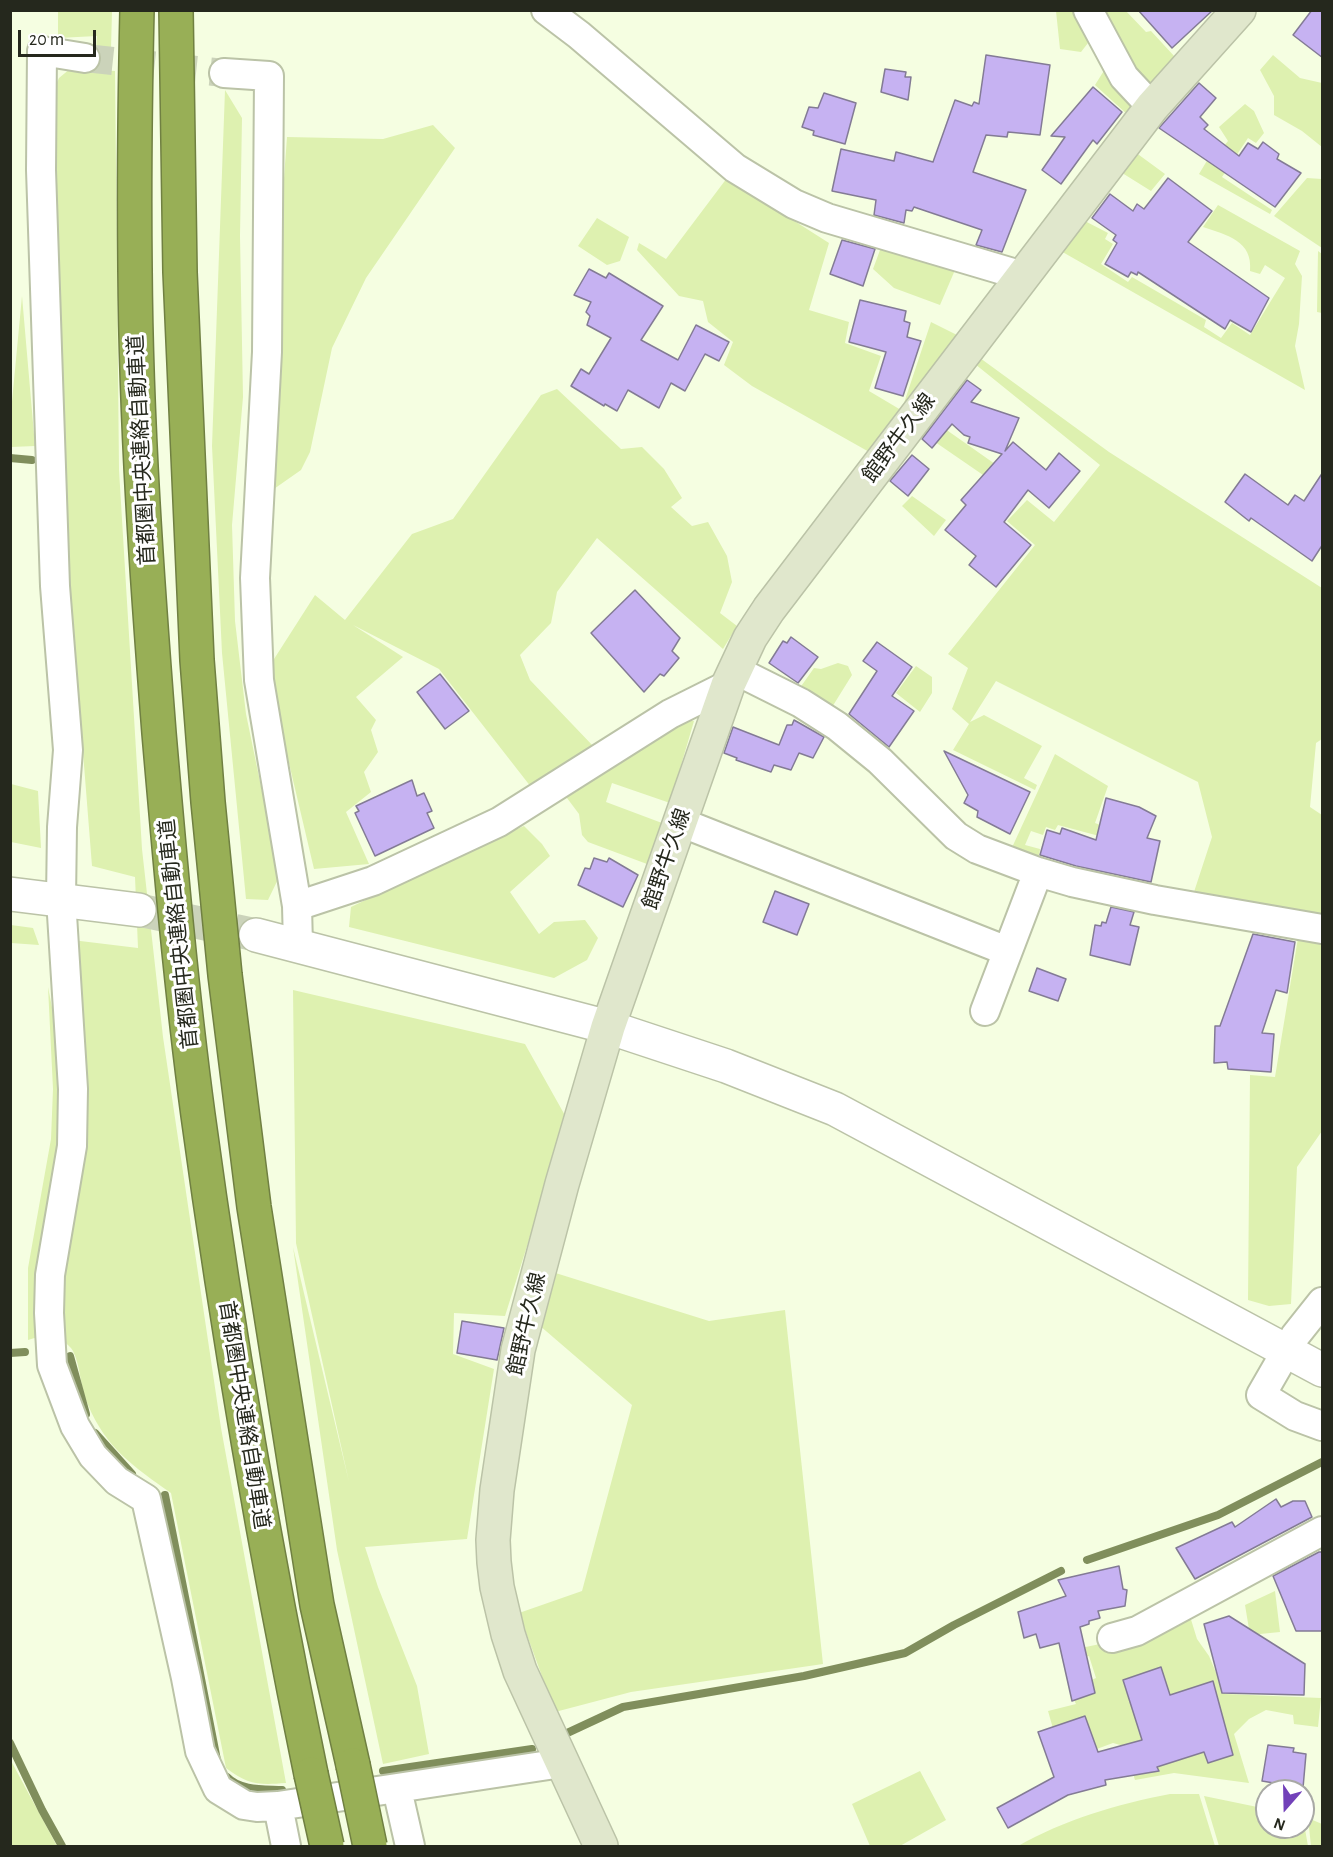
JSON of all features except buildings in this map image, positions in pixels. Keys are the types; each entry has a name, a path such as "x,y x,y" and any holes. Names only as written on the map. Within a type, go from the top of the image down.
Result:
{"highway":[{"name":"首都圏中央連絡自動車道","path":"137,10 135,269 140,450 150,621 178,941 197,1110 246,1439 277,1612 327,1846"},
{"name":"首都圏中央連絡自動車道","path":"176,10 180,272 197,660 225,975 254,1207 316,1594 370,1846"}],"main road":[{"name":"館野牛久線","path":"601,1846 520,1671 508,1634 497,1587 493,1540 498,1480 519,1350 562,1184 608,1027 731,677 750,638 769,609 1152,107 1239,10"}],"street":[{"path":"546,10 579,35 735,168 794,204 827,218 1023,276"},
{"path":"1088,10 1124,77 1152,107"},
{"path":"85,58 42,51 40,170 54,586 68,750 61,847 61,899 72,1089 72,1146 50,1275 49,1313 52,1365 75,1426 93,1456 117,1480 146,1499 200,1751 218,1789 244,1805 278,1806 562,1762"},
{"path":"224,73 269,76 267,352 255,578 259,680 297,906 298,945"},
{"path":"297,906 373,881 499,822 731,677 801,703 837,726 880,761 956,836 977,849 1072,882 1155,900 1323,929"},
{"path":"680,822 1008,951"},
{"path":"985,1011 1038,872"},
{"path":"10,894 139,910"},
{"path":"256,935 608,1027 737,1070 835,1109 1323,1370"},
{"path":"1323,1302 1295,1336 1261,1395 1295,1416 1323,1426"},
{"path":"1112,1638 1137,1630 1323,1531"},
{"path":"397,1789 410,1846"},
{"path":"278,1806 286,1846"}],"green space":[{"path":"58,11 112,11 111,49 96,49 97,36 58,38"},
{"path":"1056,11 1078,11 1088,43 1081,52 1060,49"},
{"path":"1101,11 1126,11 1146,32 1151,31 1175,57 1149,88"},
{"path":"1273,55 1300,78 1322,83 1322,147 1302,131 1274,115 1274,96 1260,70"},
{"path":"71,68 115,71 119,470 142,849 163,1037 221,1428 286,1783 254,1783 226,1768 171,1493 133,1465 103,1433 85,1398 73,1351 63,1341 60,1304 72,940 138,948 135,877 92,866 66,538 51,95 59,78"},
{"path":"1105,69 1137,107 1128,115 1095,85"},
{"path":"225,90 242,118 240,236 243,397 232,525 235,621 246,714 270,830 283,869 268,900 246,899 222,653 212,446"},
{"path":"1245,104 1254,111 1264,133 1256,143 1248,138 1222,177 1272,210 1270,214 1199,174 1211,154 1215,157 1228,141 1219,127"},
{"path":"433,125 455,148 366,278 332,348 310,452 301,470 271,491 275,301 287,137 383,139"},
{"path":"1135,152 1165,174 1151,191 1119,171"},
{"path":"730,174 774,208 829,243 809,310 849,322 845,343 881,356 869,391 901,410 871,453 752,386 724,365 733,342 708,322 703,301 679,296 637,250 639,243 666,259"},
{"path":"1307,178 1322,179 1322,248 1274,216"},
{"path":"1218,205 1300,251 1295,264 1302,276 1295,346 1305,390 1059,250 1081,219 1108,233 1105,239 1113,244 1101,264 1128,282 1132,277 1206,320 1204,327 1221,338 1232,323 1250,335 1285,278 1265,265 1260,274 1250,271 1250,261 1243,246 1229,237 1203,227"},
{"path":"597,218 629,237 620,261 607,265 578,246"},
{"path":"883,242 958,263 940,305 894,288 873,269"},
{"path":"1318,251 1322,254 1322,313 1317,312"},
{"path":"22,296 35,446 11,447 11,412"},
{"path":"931,322 961,337 907,408 904,403"},
{"path":"980,358 1109,452 1322,588 1322,739 1316,743 1310,807 1322,815 1322,919 1193,895 1212,837 1198,782 996,681 970,722 984,715 1042,746 1024,778 1037,785 1035,790 953,750 969,724 952,709 968,668 948,654 1035,545 1007,521 1027,500 1054,522 1100,465 975,364"},
{"path":"557,389 621,449 642,447 664,469 682,498 671,507 692,526 708,522 727,556 732,582 720,613 737,626 723,649 597,538 557,592 551,623 520,655 530,680 594,747 531,787 439,669 353,625 403,657 356,697 376,720 371,730 378,752 364,772 371,792 346,812 369,864 314,869 267,670 315,595 345,620 412,534 453,519 541,395"},
{"path":"931,419 995,464 986,477 922,433"},
{"path":"912,496 946,520 934,536 902,506"},
{"path":"838,663 848,666 852,675 829,712 797,692 814,668 821,669"},
{"path":"916,666 932,677 932,693 920,712 896,693"},
{"path":"673,718 694,721 670,803 612,783 606,802 662,823 647,864 588,842 582,835 579,814 564,794"},
{"path":"1055,754 1108,786 1095,823 1106,827 1103,837 1058,825 1055,830 1046,827 1043,835 1031,831 1025,845 1040,849 1039,858 1009,854"},
{"path":"11,784 38,791 41,848 11,842"},
{"path":"524,826 542,844 550,856 510,892 539,934 554,922 585,920 598,938 587,960 554,978 349,927 351,907"},
{"path":"11,925 33,928 39,945 11,943"},
{"path":"1298,938 1322,943 1322,1131 1297,1167 1291,1304 1269,1306 1248,1300 1250,1075 1275,1077"},
{"path":"48,987 63,1063 65,1144 41,1336 28,1340 28,1268 51,1139 53,1089"},
{"path":"293,990 525,1044 567,1119 505,1316 454,1313 453,1354 494,1369 467,1539 365,1547 378,1587 417,1686 429,1754 383,1764 337,1550 293,1247 349,1482 296,1243"},
{"path":"546,1270 709,1321 785,1310 823,1664 631,1692 555,1712 519,1613 582,1591 632,1405 539,1325"},
{"path":"1275,1591 1280,1632 1250,1635 1245,1605"},
{"path":"1189,1613 1197,1639 1209,1656 1225,1694 1321,1698 1318,1727 1294,1724 1293,1715 1266,1710 1249,1719 1234,1734 1249,1783 1174,1773 1135,1780 1124,1746 1113,1743 1094,1750 1060,1753 1048,1711 1076,1704 1069,1690 1096,1678 1089,1656 1065,1662 1062,1652 1138,1636"},
{"path":"10,1759 57,1846 11,1846"},
{"path":"920,1771 946,1820 900,1846 870,1846 852,1804"},
{"path":"1170,1794 1199,1794 1215,1846 1018,1846 1054,1828 1091,1814"},
{"path":"1204,1796 1255,1807 1255,1839 1307,1839 1308,1846 1219,1846"},
{"path":"1315,1821 1322,1824 1322,1846 1311,1846 1310,1839 1315,1839"}],"waterway":[{"path":"10,458 32,460"},
{"path":"10,1353 25,1352"},
{"path":"70,1356 86,1414"},
{"path":"95,1433 132,1474"},
{"path":"1087,1560 1218,1515 1322,1462"},
{"path":"165,1495 217,1760"},
{"path":"565,1734 623,1707 804,1676 905,1653 954,1625 1061,1571"},
{"path":"10,1743 62,1846"},
{"path":"383,1771 532,1749"},
{"path":"227,1777 232,1782 246,1787 282,1790"}],"tunnel":[{"path":"85,58 224,73"},
{"path":"139,910 256,935"}]}
